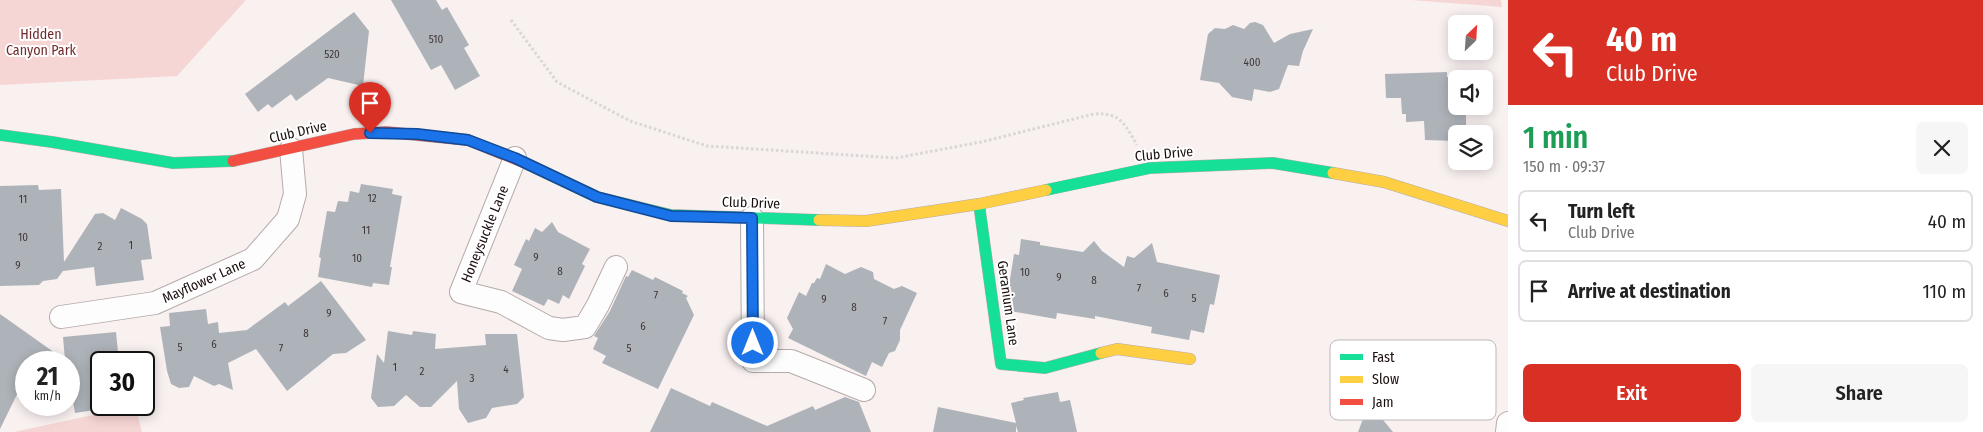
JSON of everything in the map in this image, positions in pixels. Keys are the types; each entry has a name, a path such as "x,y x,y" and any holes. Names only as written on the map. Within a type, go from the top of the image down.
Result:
{"street":[{"name":"Club Drive","path":"0,136 52,142 173,163 237,161 354,134 386,132 468,140 515,158 597,197 671,216 866,221 978,204 1150,168 1273,163 1384,182 1504,216"},
{"name":"Mayflower Lane","path":"62,317 155,303 253,260 288,220 296,194 291,149"},
{"name":"Honeysuckle Lane","path":"515,158 461,292 501,302 549,328 563,330 585,326 598,305 616,267"},
{"name":"Geranium Lane","path":"978,204 1001,364 1046,368 1117,349 1190,360"},
{"path":"752,218 753,361 791,361 864,390"},
{"path":"1507,432 1508,424"}],"path":[{"path":"511,20 557,82 630,120 707,146 896,158 981,142 1094,114 1108,113 1121,120 1150,168"}],"green space":[{"name":"Hidden Canyon Park","path":"0,0 246,0 177,76 0,85"},
{"path":"1411,0 1501,0 1502,7"},
{"path":"90,416 138,416 142,432 14,432"}],"building":[{"path":"391,0 436,0 442,10 447,7 469,45 464,48 480,76 455,90 441,65 431,70"},
{"path":"354,12 369,31 363,86 328,78 296,101 291,94 272,108 268,104 258,112 245,94"},
{"path":"1255,22 1263,25 1274,43 1290,34 1313,29 1303,51 1299,66 1288,65 1279,89 1270,92 1254,89 1252,101 1232,97 1219,83 1200,80 1208,34 1215,28 1225,29 1233,25 1244,29 1250,23"},
{"path":"1447,72 1448,115 1466,115 1466,125 1448,125 1448,141 1425,140 1424,121 1406,122 1406,114 1402,114 1401,98 1386,98 1385,74"},
{"path":"361,184 393,189 392,194 402,196 390,267 392,267 389,285 373,283 372,287 318,277 321,258 319,257 327,211 335,212 338,201 348,202 350,191 359,193"},
{"path":"38,185 39,190 61,189 64,262 95,214 103,213 115,220 121,208 142,219 147,224 152,259 141,260 144,280 96,286 94,267 63,271 57,279 43,281 39,285 0,286 0,186"},
{"path":"552,222 558,232 590,249 582,264 585,266 569,299 563,295 559,304 548,299 544,306 512,291 522,269 514,265 526,239 529,241 535,228 542,232"},
{"path":"1021,239 1040,242 1040,245 1083,252 1094,241 1102,251 1124,267 1127,256 1134,258 1152,243 1157,262 1220,275 1214,305 1210,304 1204,333 1191,330 1189,340 1151,333 1152,327 1095,316 1095,319 1057,313 1056,319 1010,311 1012,293 1008,292 1014,254 1019,255"},
{"path":"826,264 845,274 861,267 873,272 874,279 894,289 902,286 917,293 900,330 900,340 895,351 889,353 882,367 872,362 866,376 788,338 793,329 787,318 799,292 806,296 812,283 817,278 820,279"},
{"path":"632,270 653,280 655,277 683,291 682,293 688,296 686,298 694,315 658,389 602,363 606,356 593,349 598,338 594,336 610,311 626,276 628,277"},
{"path":"321,281 366,340 346,353 333,354 287,391 256,349 228,363 233,390 219,384 214,386 194,376 189,387 179,388 171,384 160,327 170,326 169,313 206,309 208,324 218,322 219,333 247,330 285,302 288,306"},
{"path":"0,314 52,351 15,351 15,398 0,429"},
{"path":"388,331 412,335 413,331 436,334 435,349 486,345 485,334 517,334 524,397 517,404 492,408 486,418 468,423 459,409 457,381 431,407 420,407 406,395 394,406 378,407 371,398 377,354 384,363"},
{"path":"116,332 118,351 90,351 90,411 80,412 80,351 64,351 63,337"},
{"path":"671,388 710,406 712,402 767,426 813,406 815,410 845,397 859,402 871,432 650,432"},
{"path":"1058,392 1060,402 1070,400 1077,432 1018,432 1016,426 1016,432 933,432 938,407 1016,423 1011,403 1024,400 1023,398"},
{"path":"1363,420 1383,420 1393,432 1358,432"}],"traffic: fast":[{"path":"0,135 173,163 233,161"},
{"path":"1046,190 1150,168 1273,163 1333,173"},
{"path":"527,164 597,197 671,215 819,220"},
{"path":"979,204 1001,364 1045,368 1101,353"}],"traffic: slow":[{"path":"1333,173 1384,182 1508,221"},
{"path":"819,220 866,221 979,204 1046,190"},
{"path":"1101,353 1117,349 1190,359"}],"traffic: jam":[{"path":"233,161 354,134 386,132 468,140 527,164"}],"route":[{"path":"370,133 417,134 468,140 515,158 597,197 671,216 752,218 753,343"}]}
